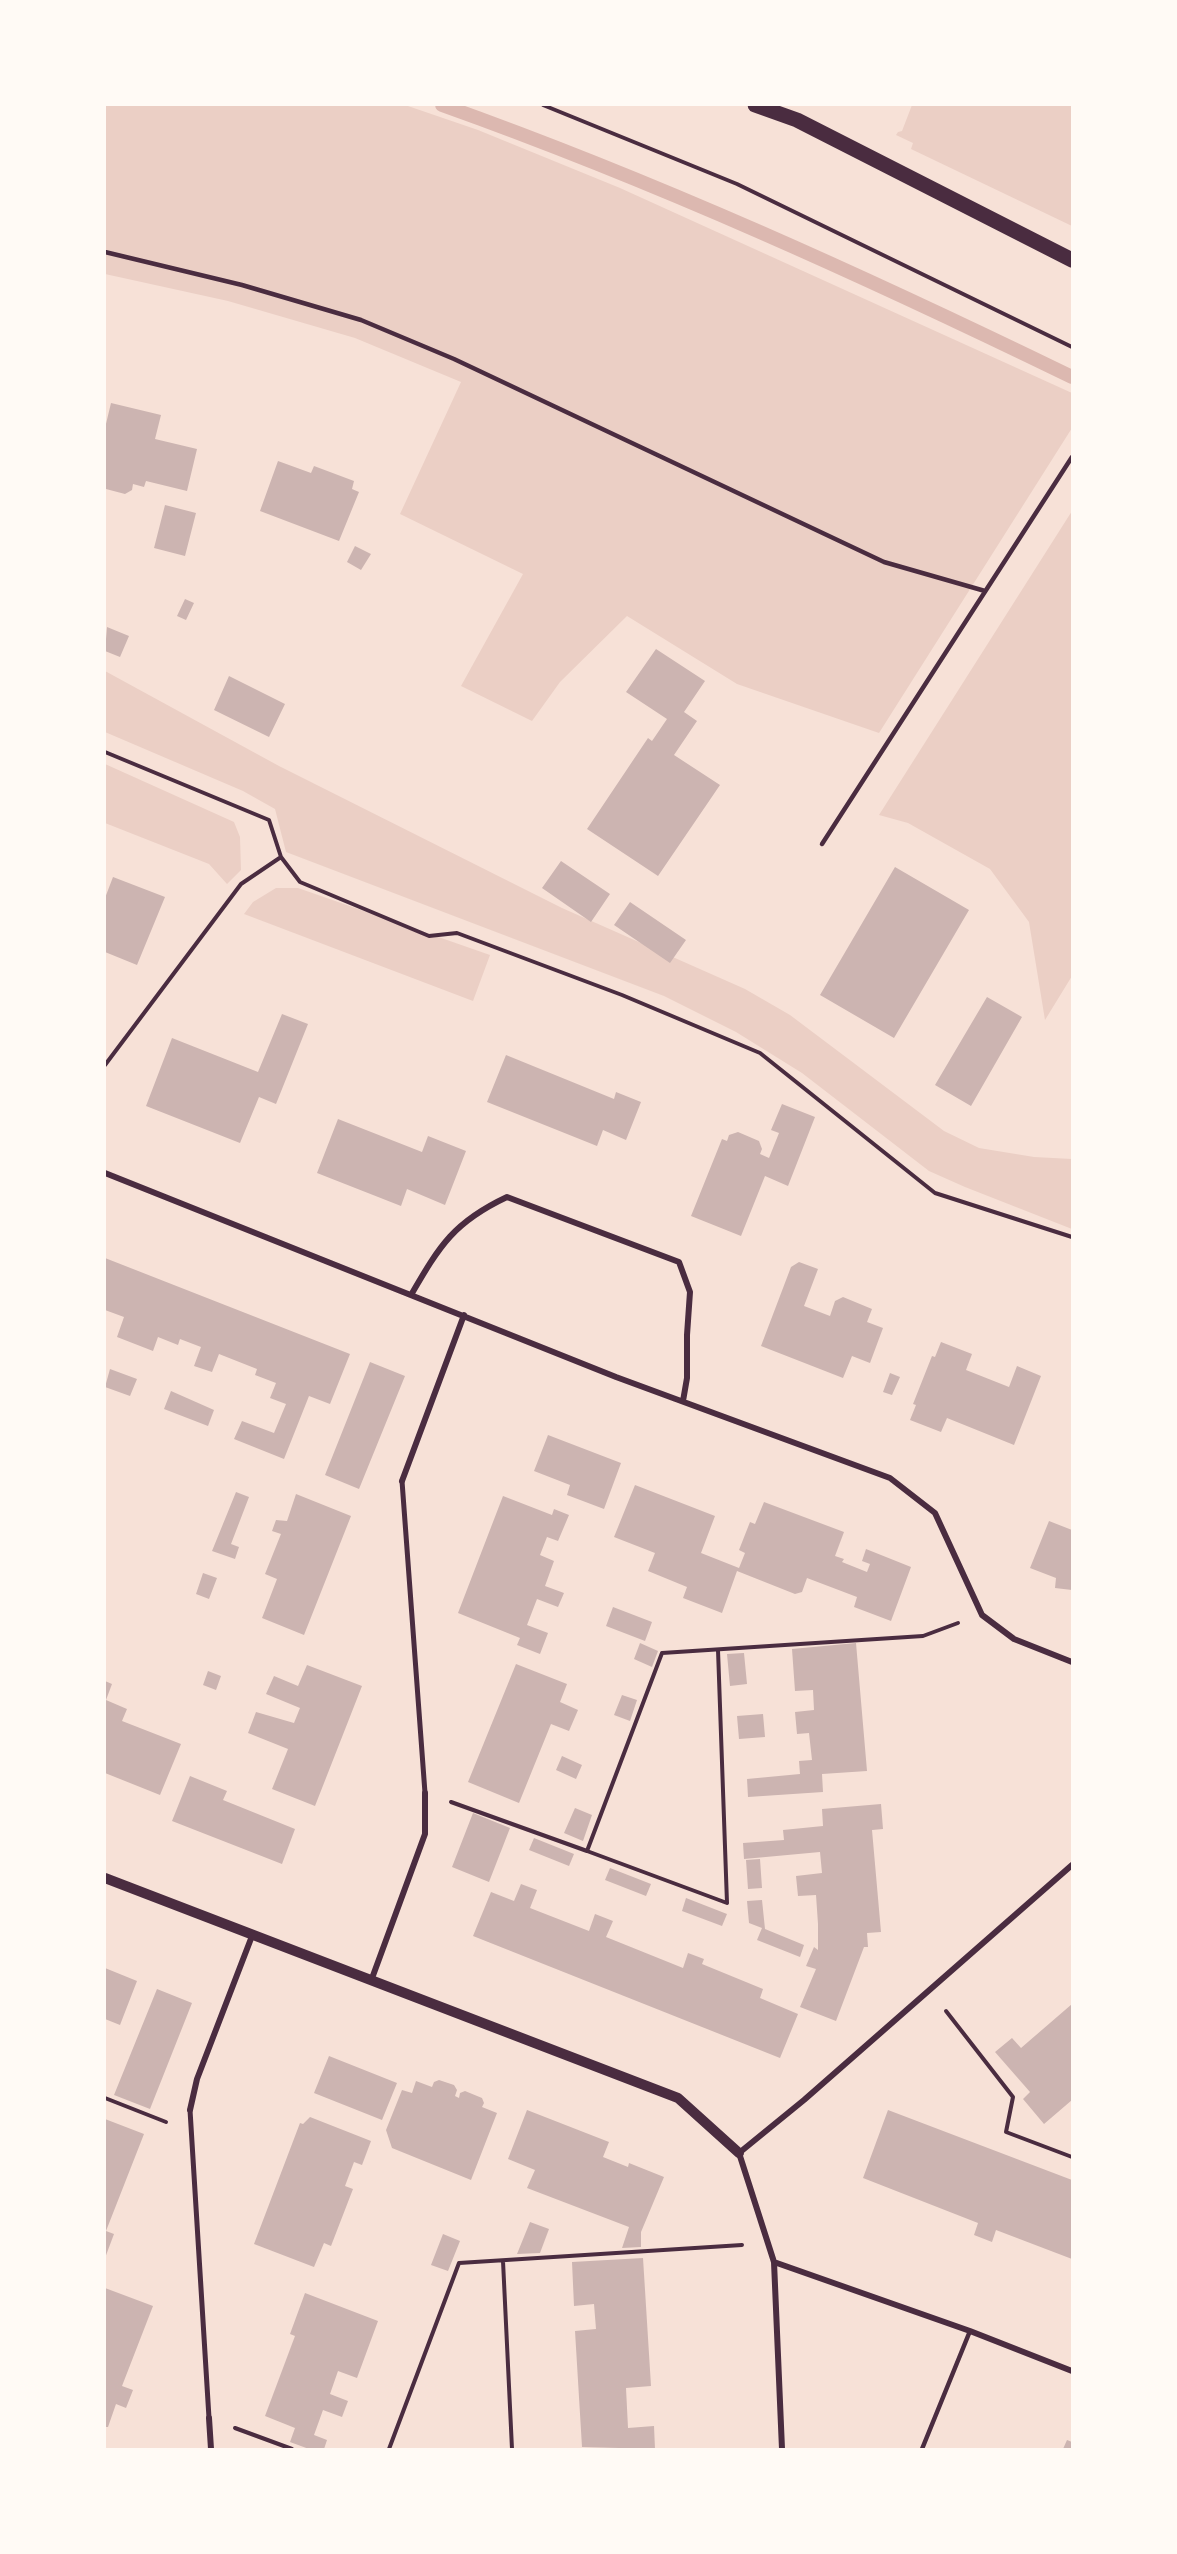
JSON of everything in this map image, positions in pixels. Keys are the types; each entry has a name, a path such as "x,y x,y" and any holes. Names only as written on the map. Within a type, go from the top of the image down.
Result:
{"main road":[{"path":"755,105 797,120 1072,260"}],"street":[{"path":"105,1173 616,1377 890,1478 935,1512 982,1615 1014,1639 1072,1662"},
{"path":"411,1295 453,1231 485,1207 507,1197 679,1262 690,1292 687,1378 683,1401"},
{"path":"371,1981 425,1834 425,1793 402,1481 464,1315"},
{"path":"739,2153 804,2100 1072,1865"},
{"path":"105,1878 678,2098 739,2153 774,2262 782,2449"},
{"path":"211,2449 190,2110 197,2079 252,1936"},
{"path":"774,2262 970,2331 1072,2371"}],"lane":[{"path":"105,252 242,285 361,320 454,359 884,562 985,591"},
{"path":"822,844 1072,457"},
{"path":"922,2449 970,2331"}],"path":[{"path":"543,105 736,184 1072,347"},
{"path":"105,752 269,820 281,857 300,882 429,936 457,933 622,995 760,1053 935,1193 1072,1237"},
{"path":"105,1065 241,884 281,857"},
{"path":"587,1851 662,1653 923,1636 982,1615"},
{"path":"425,1793 727,1904 718,1650"},
{"path":"930,1989 1013,2097 1006,2132 1072,2157"},
{"path":"105,2098 192,2132"},
{"path":"388,2449 459,2263 768,2243"},
{"path":"503,2261 512,2449"},
{"path":"209,2418 292,2449"}],"shaded area":[{"path":"105,105 405,105 478,130 620,188 1072,393 1072,428 879,733 737,684 627,616 560,682 532,721 461,686 523,574 400,514 461,382 355,338 228,301 105,274"},
{"path":"912,105 1072,105 1072,226 911,149 913,143 896,135 902,131"},
{"path":"1072,511 1072,976 1045,1020 1029,922 990,869 908,823 879,815"},
{"path":"105,671 279,766 562,908 745,989 790,1015 944,1131 979,1148 1034,1157 1072,1159 1072,1229 929,1171 802,1073 736,1032 664,996 286,852 275,809 243,791 105,732"},
{"path":"105,764 234,822 240,837 241,870 227,884 209,864 105,823"},
{"path":"276,888 298,888 490,955 473,1001 244,914 253,902"}],"building":[{"path":"111,403 161,415 155,439 197,449 187,491 146,481 144,487 133,484 132,490 125,494 106,489 105,428"},
{"path":"278,461 311,473 314,466 354,481 352,489 359,492 339,541 260,511"},
{"path":"165,505 196,513 185,556 154,548"},
{"path":"355,546 371,554 361,570 347,562"},
{"path":"185,599 194,603 186,620 177,616"},
{"path":"107,627 129,636 120,657 105,651"},
{"path":"656,649 705,681 684,712 697,721 674,755 720,785 658,876 587,829 648,738 652,741 667,719 626,692"},
{"path":"229,676 285,704 269,737 214,710"},
{"path":"561,861 610,894 591,922 542,888"},
{"path":"895,867 969,910 894,1038 820,995"},
{"path":"113,877 165,897 137,965 105,952 105,898"},
{"path":"630,902 686,940 670,963 614,925"},
{"path":"987,997 1022,1017 971,1106 935,1085"},
{"path":"282,1014 308,1024 276,1104 259,1097 240,1143 146,1106 172,1038 258,1072"},
{"path":"506,1055 614,1099 616,1092 641,1102 626,1140 603,1130 597,1146 487,1102"},
{"path":"782,1104 815,1117 788,1186 765,1176 741,1236 691,1216 722,1139 727,1141 729,1135 738,1132 759,1141 762,1149 760,1154 769,1158 779,1133 771,1130"},
{"path":"338,1119 422,1152 428,1136 466,1151 445,1205 407,1189 401,1206 317,1173"},
{"path":"105,1258 350,1354 330,1404 309,1396 284,1459 234,1439 242,1421 274,1433 286,1404 270,1398 276,1383 255,1375 257,1369 219,1354 212,1372 194,1366 201,1347 180,1339 178,1345 158,1337 153,1351 117,1337 124,1317 105,1310"},
{"path":"799,1262 818,1269 804,1306 830,1316 835,1301 843,1297 872,1309 867,1322 883,1328 870,1363 852,1356 843,1378 761,1346 791,1267"},
{"path":"941,1342 972,1354 966,1370 1009,1387 1017,1366 1041,1376 1014,1445 947,1418 941,1432 910,1420 916,1405 913,1404 932,1356 935,1357"},
{"path":"370,1362 405,1376 359,1489 325,1475"},
{"path":"110,1369 137,1379 130,1396 105,1387"},
{"path":"890,1373 900,1377 892,1395 883,1392"},
{"path":"171,1391 214,1410 208,1426 164,1409"},
{"path":"548,1435 621,1463 604,1509 567,1495 570,1485 534,1471"},
{"path":"635,1485 715,1516 701,1553 739,1568 745,1553 739,1550 750,1522 755,1524 764,1502 844,1532 835,1556 844,1559 842,1562 867,1572 870,1564 862,1561 866,1549 911,1567 891,1621 854,1607 857,1597 807,1578 802,1592 795,1594 737,1571 722,1613 683,1598 687,1587 648,1571 655,1553 614,1537"},
{"path":"236,1492 249,1497 231,1544 239,1547 235,1559 212,1551"},
{"path":"296,1494 351,1516 304,1635 262,1618 277,1579 265,1574 281,1534 272,1531 276,1520 287,1521"},
{"path":"503,1496 552,1515 554,1509 569,1515 558,1541 547,1537 540,1555 554,1561 545,1586 564,1593 558,1607 537,1599 527,1625 548,1633 540,1654 517,1645 520,1638 458,1613"},
{"path":"1049,1521 1072,1530 1072,1590 1055,1588 1056,1578 1030,1568"},
{"path":"203,1573 217,1578 209,1599 196,1594"},
{"path":"613,1607 652,1622 645,1641 606,1626"},
{"path":"640,1643 658,1651 652,1667 634,1659"},
{"path":"856,1643 867,1771 822,1774 823,1792 748,1797 747,1779 800,1774 799,1761 812,1760 809,1733 797,1734 795,1712 814,1710 813,1690 795,1691 792,1649"},
{"path":"744,1653 747,1684 730,1686 727,1654"},
{"path":"516,1664 567,1684 560,1702 578,1710 569,1731 551,1724 519,1803 468,1782"},
{"path":"307,1665 362,1686 315,1806 272,1789 288,1749 248,1733 256,1712 294,1723 300,1708 266,1694 274,1676 298,1686"},
{"path":"208,1671 221,1676 216,1690 203,1685"},
{"path":"105,1681 112,1684 106,1700 127,1709 122,1721 181,1744 160,1795 105,1773"},
{"path":"622,1695 637,1700 630,1721 614,1715"},
{"path":"763,1714 765,1737 739,1739 737,1716"},
{"path":"562,1756 582,1765 576,1779 556,1770"},
{"path":"190,1776 227,1791 223,1800 295,1829 282,1864 172,1821"},
{"path":"881,1804 883,1829 872,1830 881,1932 867,1933 868,1947 864,1947 836,2021 800,2007 816,1969 806,1966 814,1947 818,1950 818,1924 816,1895 798,1896 796,1876 822,1873 820,1852 744,1859 743,1843 784,1840 783,1830 823,1826 822,1809"},
{"path":"575,1808 592,1815 583,1841 564,1833"},
{"path":"473,1813 510,1828 489,1882 452,1867"},
{"path":"534,1838 574,1854 569,1866 529,1850"},
{"path":"760,1859 762,1888 748,1889 746,1860"},
{"path":"610,1868 651,1884 646,1896 605,1880"},
{"path":"521,1884 537,1890 530,1908 589,1931 595,1914 613,1921 606,1937 683,1968 688,1953 704,1959 702,1964 763,1989 760,1998 798,2014 780,2058 473,1936 491,1892 514,1901"},
{"path":"686,1898 727,1914 722,1926 682,1911"},
{"path":"762,1900 765,1929 804,1945 800,1957 757,1940 762,1928 749,1923 747,1901"},
{"path":"105,1968 137,1981 120,2025 105,2019"},
{"path":"157,1989 192,2003 150,2109 114,2095"},
{"path":"1072,2004 1072,2100 1044,2124 1023,2099 1030,2092 995,2052 1012,2038 1021,2048"},
{"path":"329,2056 397,2083 382,2120 314,2093"},
{"path":"439,2080 454,2085 457,2090 455,2096 459,2098 460,2093 465,2091 482,2098 484,2103 482,2107 497,2113 471,2180 392,2148 386,2130 402,2090 412,2093 416,2081 432,2087 434,2082"},
{"path":"527,2110 609,2142 603,2157 628,2167 629,2163 664,2177 641,2232 641,2247 622,2248 629,2227 527,2188 535,2170 508,2159"},
{"path":"888,2110 1072,2180 1072,2259 996,2230 992,2242 974,2235 978,2223 863,2178"},
{"path":"310,2117 371,2141 362,2165 354,2162 345,2186 353,2189 331,2246 324,2243 314,2267 254,2244 300,2123 303,2124"},
{"path":"105,2119 144,2134 106,2231 114,2234 105,2258"},
{"path":"530,2222 549,2229 540,2253 517,2254"},
{"path":"443,2234 460,2241 448,2271 431,2265"},
{"path":"643,2258 651,2386 626,2388 628,2428 654,2426 655,2449 582,2447 575,2331 596,2329 594,2304 574,2306 572,2262"},
{"path":"105,2288 153,2306 122,2386 133,2390 126,2408 116,2404 108,2427 105,2427"},
{"path":"305,2293 378,2321 357,2378 338,2371 330,2394 348,2401 342,2417 323,2410 314,2435 327,2440 324,2449 309,2449 290,2442 295,2428 265,2416 295,2336 290,2334"},
{"path":"1067,2440 1072,2442 1072,2449 1063,2449"}],"waterway":[{"path":"442,105 603,166 761,232 1072,377"}]}
